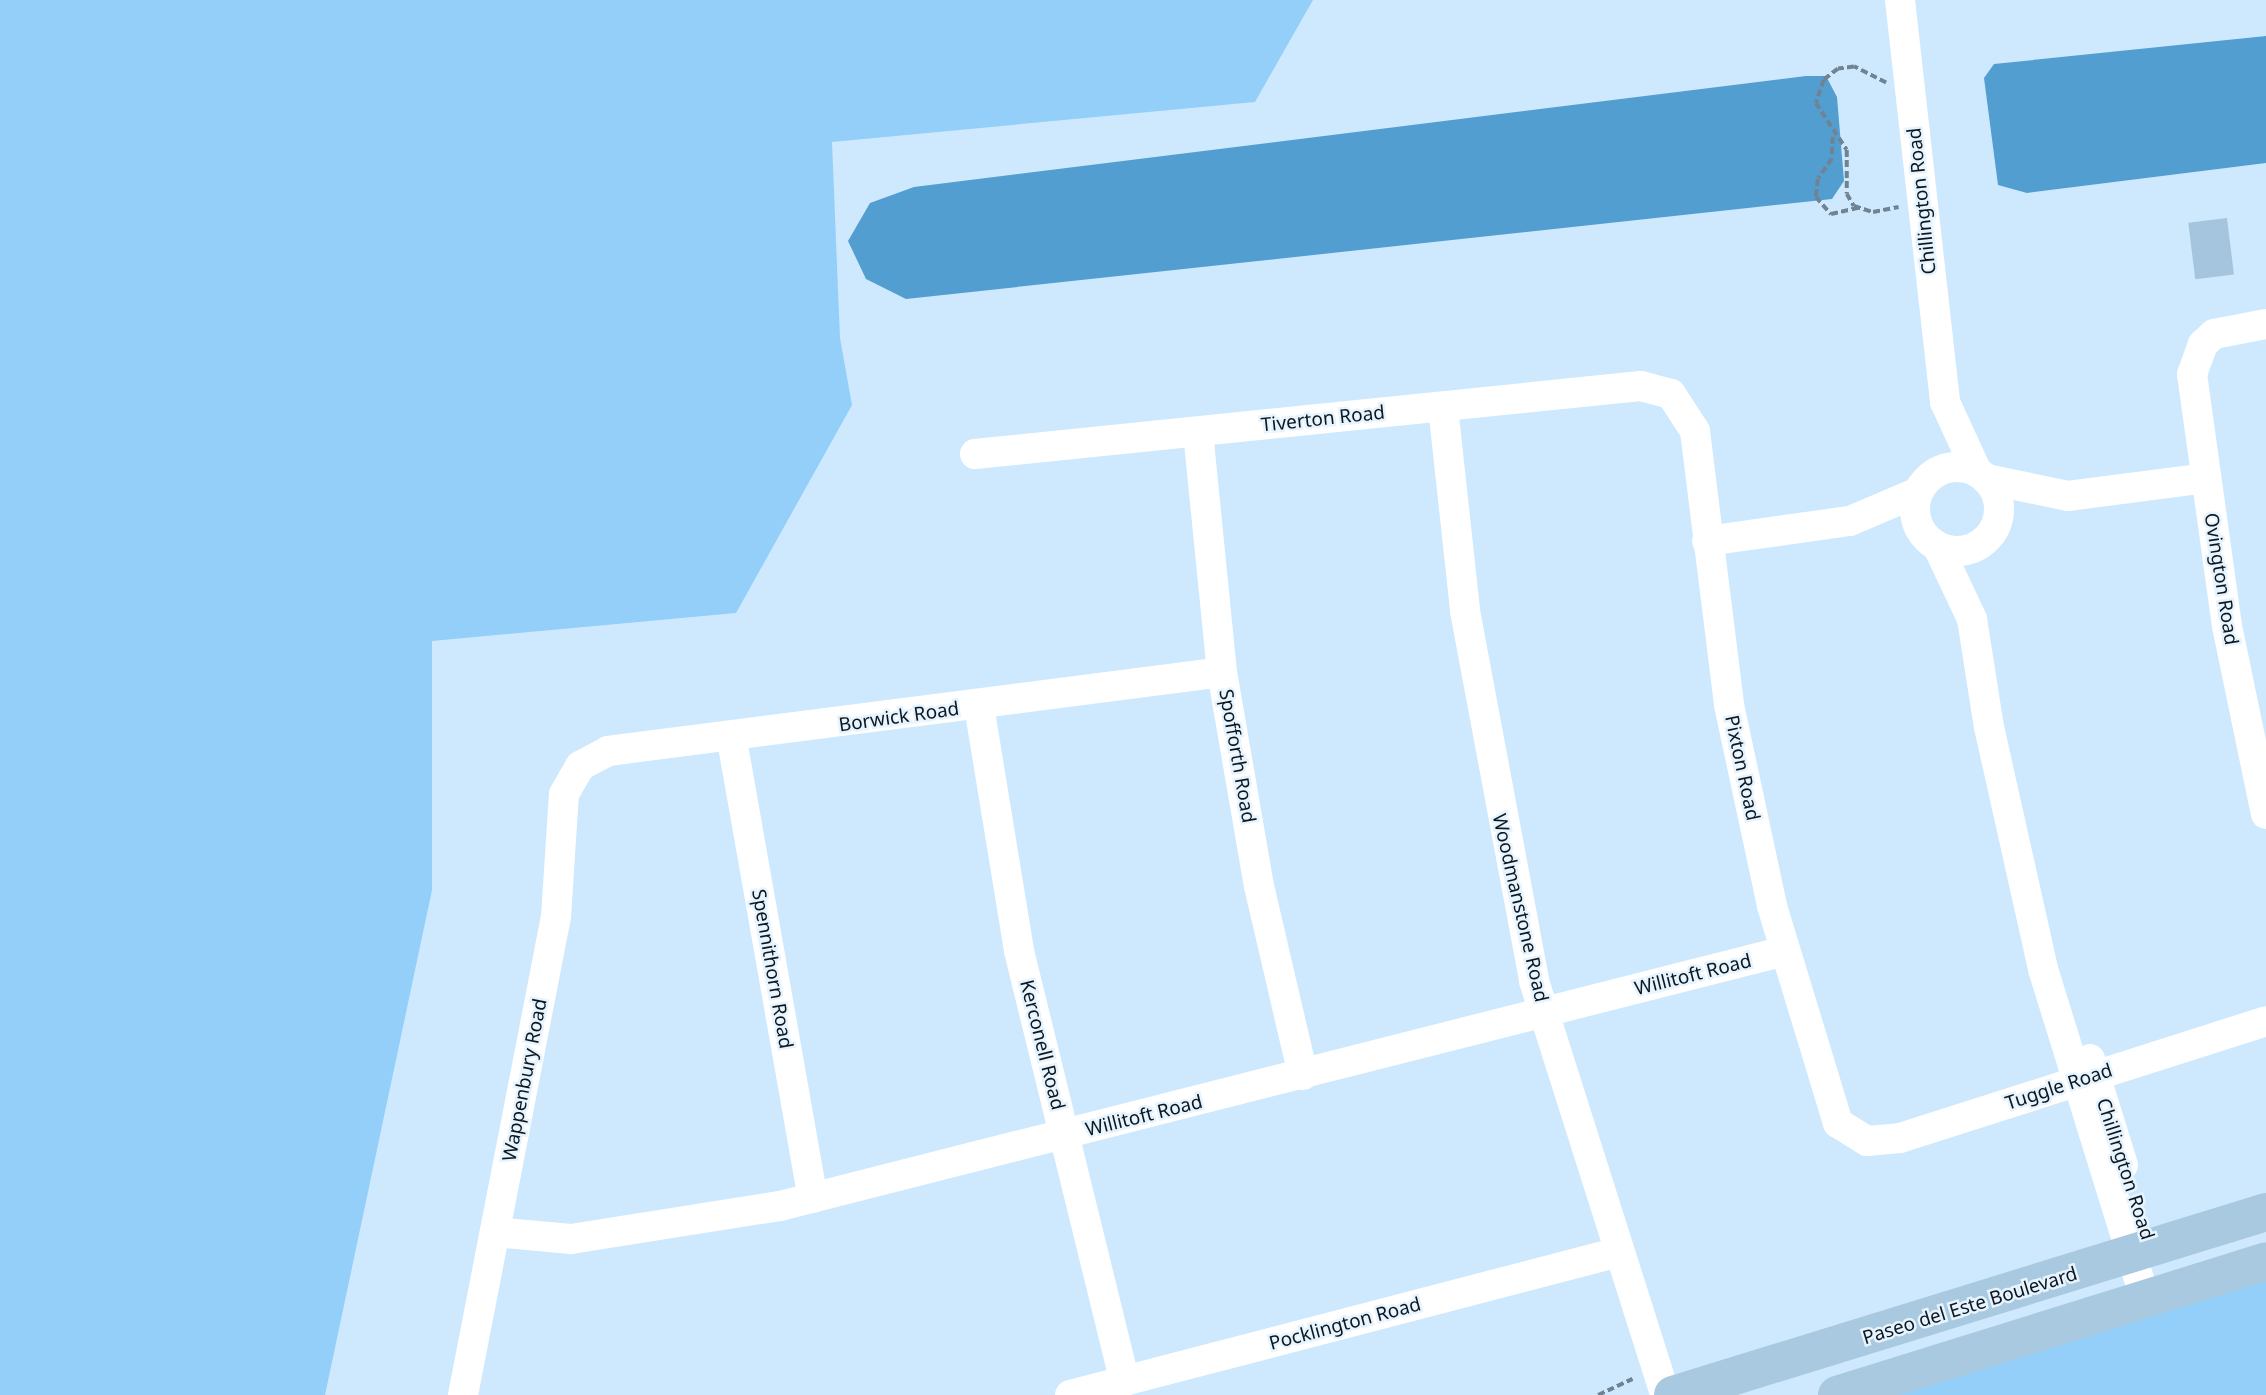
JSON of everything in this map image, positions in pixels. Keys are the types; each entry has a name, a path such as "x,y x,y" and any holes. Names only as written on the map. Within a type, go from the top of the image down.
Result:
{"main road":[{"name":"Paseo del Este Boulevard","path":"1674,1395 2141,1253 2266,1212"},
{"path":"1836,1395 2266,1261"}],"street":[{"name":"Chillington Road","path":"1900,0 1945,402 1981,476"},
{"name":"Ovington Road","path":"2266,324 2229,328 2203,344 2192,374 2206,478 2260,761 2266,814"},
{"name":"Tiverton Road","path":"975,454 1641,386 1671,394"},
{"name":"Pixton Road","path":"1671,394 1695,431 1729,705 1785,951 1829,1109 1851,1134"},
{"name":"Chillington Road","path":"1924,484 1945,402"},
{"name":"Woodmanstone Road","path":"1443,407 1465,611 1503,836 1544,1013 1665,1395"},
{"name":"Spofforth Road","path":"1198,432 1222,672 1259,886 1303,1075"},
{"path":"1707,541 1850,521 1953,467 2068,496"},
{"path":"1981,476 1997,500 1988,535"},
{"path":"1850,521 1961,550 2068,496 2206,478"},
{"path":"1924,484 1915,514 1930,540"},
{"name":"Chillington Road","path":"1972,619 1988,535"},
{"name":"Chillington Road","path":"1930,540 1972,619 2008,818 2038,929 2155,1296"},
{"name":"Borwick Road","path":"580,766 608,751 732,740 1222,672"},
{"name":"Kerconell Road","path":"979,706 1019,951 1125,1381"},
{"name":"Spennithorn Road","path":"732,740 813,1198"},
{"name":"Wappenbury Road","path":"463,1395 556,918 564,794 580,766"},
{"name":"Willitoft Road","path":"495,1232 571,1239 635,1233 813,1198 1785,951"},
{"name":"Tuggle Road","path":"1851,1134 1884,1142 2266,1021"},
{"name":"Pocklington Road","path":"1070,1395 1619,1252"}],"path":[{"path":"1858,208 1847,194 1847,150 1832,135 1815,103 1828,75 1854,67 1888,83"},
{"path":"1832,135 1832,159 1818,179 1816,197 1831,214 1858,208 1902,207"},
{"path":"1598,1395 1637,1378"}],"shaded area":[{"path":"0,0 1313,0 1255,102 832,142 840,338 852,405 736,613 432,641 432,890 325,1395 0,1395"},
{"path":"2266,36 2266,163 2027,193 1998,185 1984,78 1994,64"},
{"path":"1806,76 1826,76 1837,97 1844,181 1832,199 906,299 866,279 848,241 870,203 914,187"},
{"path":"2266,1276 2266,1395 1884,1395"}],"building":[{"path":"2227,218 2234,275 2195,279 2188,223"}]}
